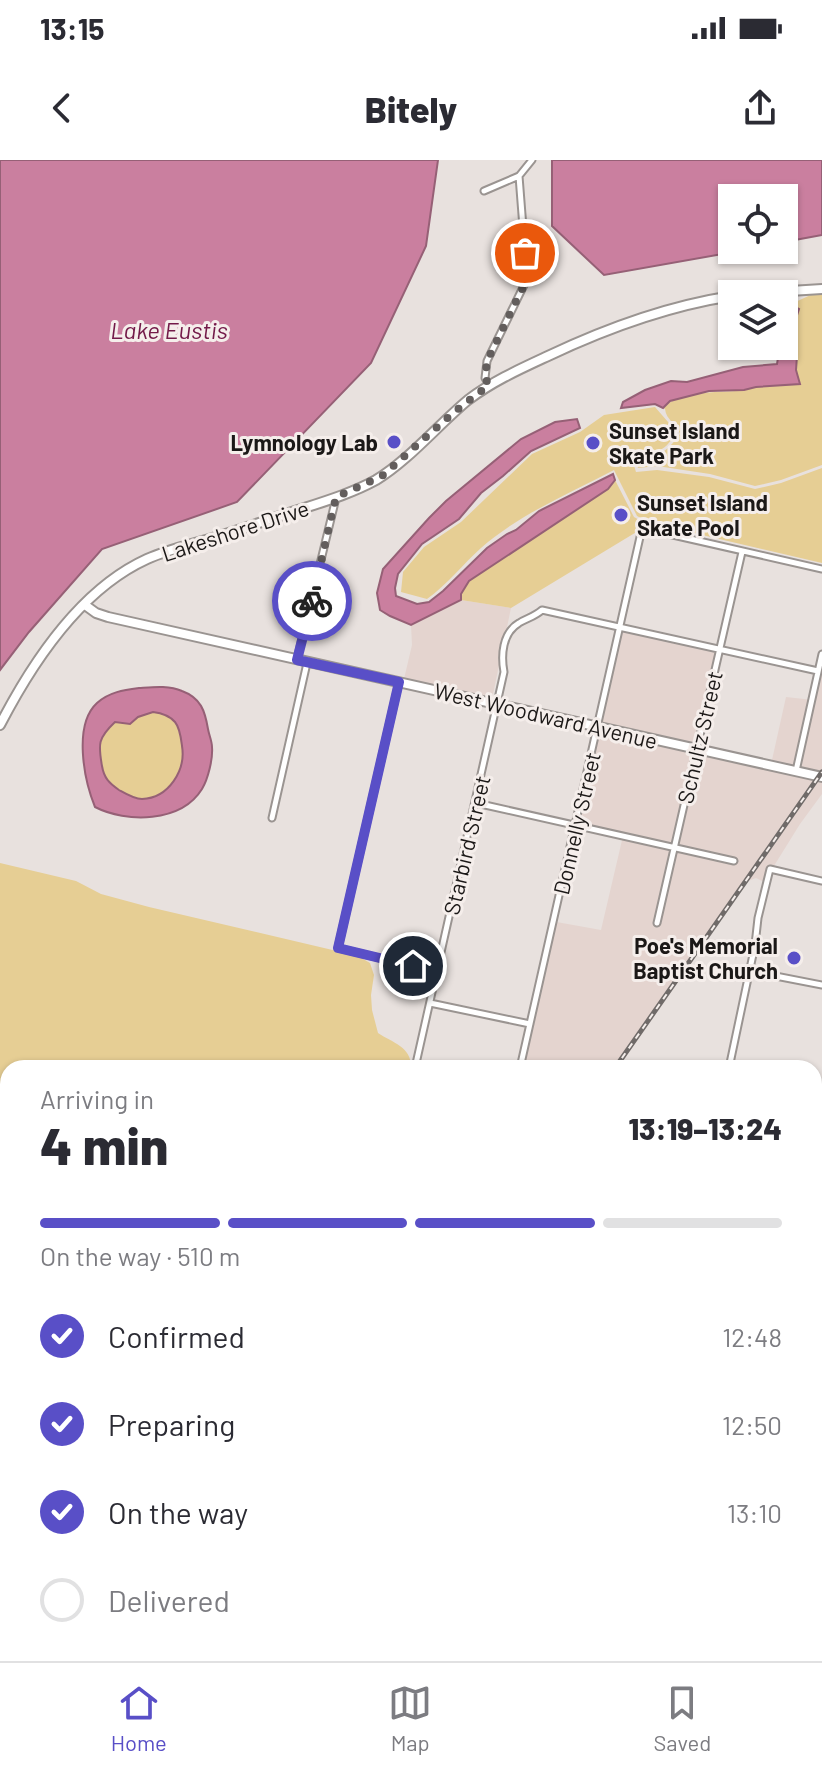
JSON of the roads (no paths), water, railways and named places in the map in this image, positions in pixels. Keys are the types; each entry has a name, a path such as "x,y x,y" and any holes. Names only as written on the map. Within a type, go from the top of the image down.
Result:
{"street":[{"path":"484,191 519,176 532,160"},
{"path":"489,385 485,378 487,361 527,279 519,176"},
{"path":"798,289 822,289"},
{"name":"Lakeshore Drive","path":"0,725 41,655 85,605 116,577 148,559 336,497 382,476 489,385 614,327 664,311 718,299"},
{"path":"272,818 336,497"},
{"name":"Donnelly Street","path":"522,1060 640,537 651,530 742,552"},
{"path":"742,552 822,569"},
{"name":"Schultz Street","path":"657,923 742,552"},
{"name":"West Woodward Avenue","path":"85,605 108,617 822,777"},
{"name":"Starbird Street","path":"417,1060 498,704 504,670 503,653 510,631 542,610 619,627"},
{"path":"619,627 818,671"},
{"path":"796,771 822,654"},
{"path":"399,682 338,948 437,972"},
{"path":"476,803 734,861"},
{"path":"730,1060 770,869 822,881"},
{"path":"750,971 822,985"},
{"path":"430,1003 530,1024"}],"water":[{"name":"Lake Eustis","path":"0,160 438,160 426,246 371,363 237,502 102,549 0,670"},
{"path":"552,160 822,160 822,235 798,239 798,184 718,184 718,255 604,275 552,226"},
{"path":"778,360 797,360 800,384 709,391 670,401 663,408 655,404 621,408 623,402 645,390 671,381 687,382 743,367 777,364"},
{"path":"577,419 580,428 531,451 481,493 459,519 422,544 398,574 396,596 417,604 429,602 487,548 539,511 613,474 615,480 608,489 469,581 461,600 411,625 380,610 377,593 383,569 446,501 521,439 555,422"},
{"path":"161,687 182,691 198,701 205,716 212,742 206,780 193,800 167,814 122,816 95,807 87,782 83,738 90,713 107,696 133,689","holes":["153,712 175,722 183,755 178,773 168,788 160,794 142,799 130,796 110,782 103,770 100,747 105,733 115,722 130,724 138,717"]}],"railway":[{"path":"621,1060 822,772"}],"place":[{"name":"Lymnology Lab","path":"394,442"},
{"name":"Sunset Island Skate Park","path":"593,443"},
{"name":"Sunset Island Skate Pool","path":"621,515"},
{"name":"Poe's Memorial Baptist Church","path":"794,958"}]}
